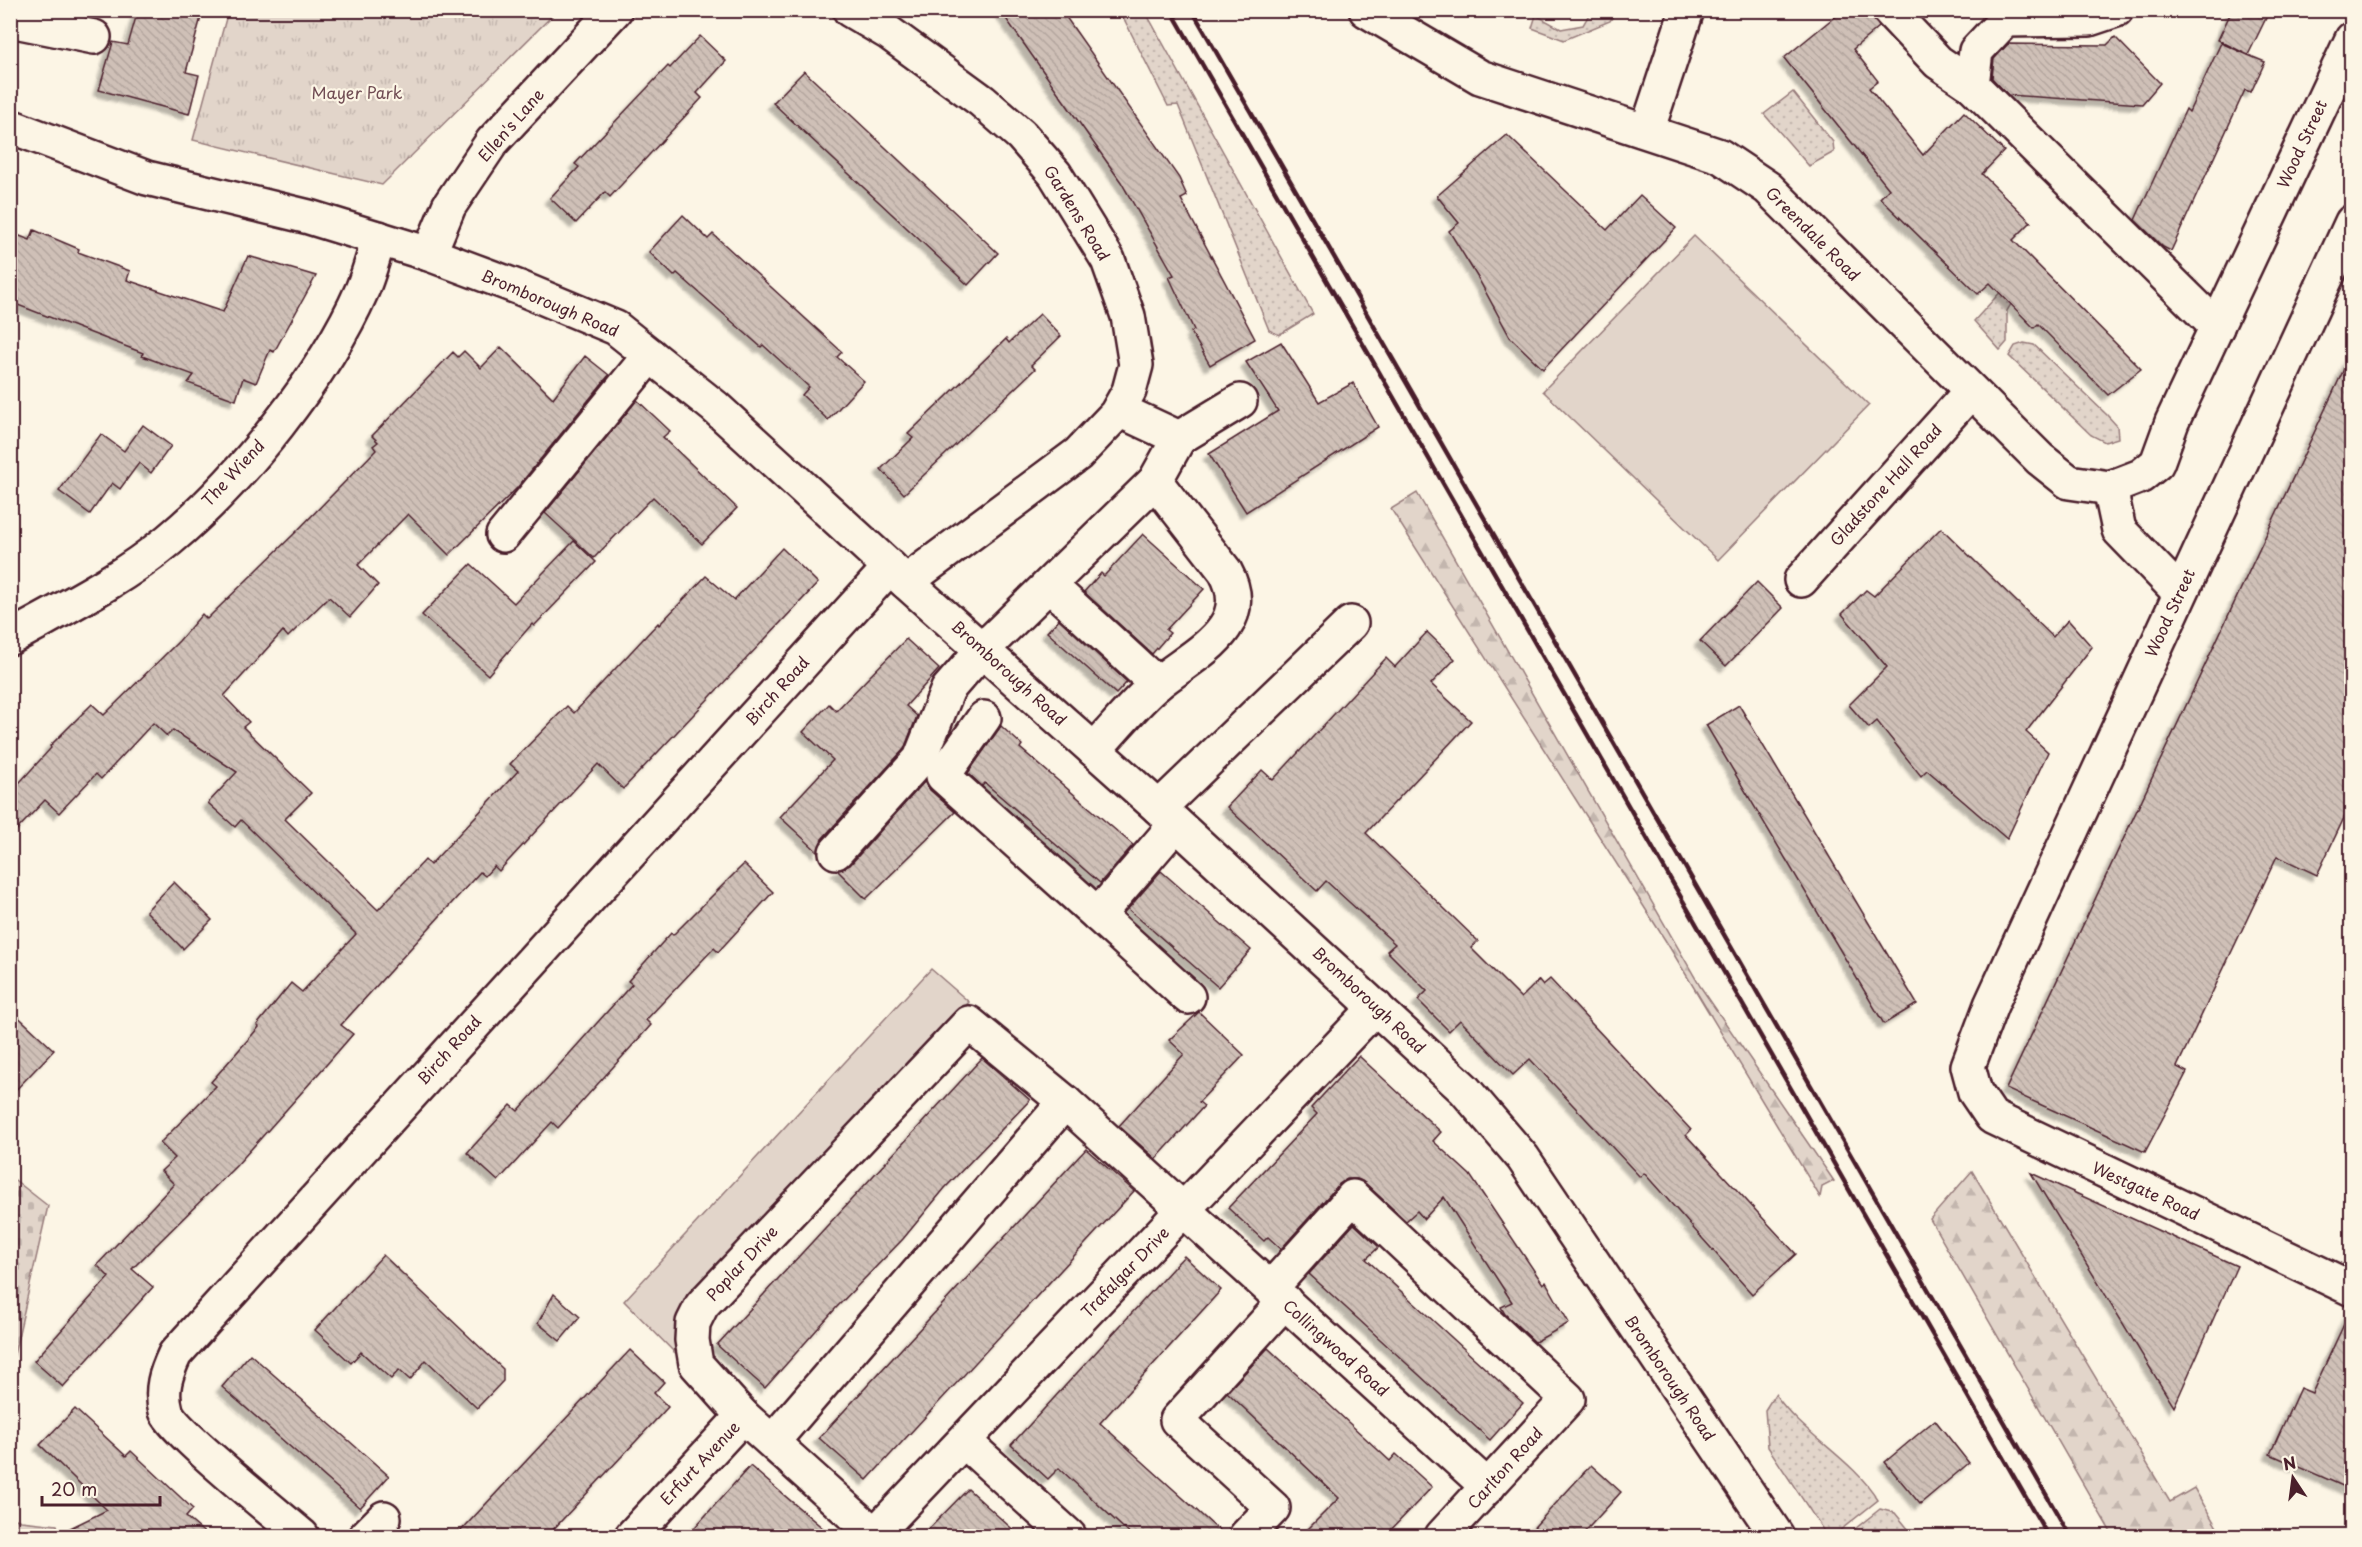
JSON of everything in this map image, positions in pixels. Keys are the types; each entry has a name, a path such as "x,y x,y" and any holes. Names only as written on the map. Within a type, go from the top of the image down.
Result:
{"street":[{"name":"Ellen's Lane","path":"429,254 449,206 492,142 615,10"},
{"name":"Gardens Road","path":"850,10 889,33 982,101 1021,135 1061,183 1108,260 1128,316 1136,365 1129,391 1119,410 1078,454 898,574"},
{"name":"Greendale Road","path":"1366,10 1480,78 1720,156 1768,188 2040,459 2068,482 2110,488"},
{"path":"1647,131 1687,10"},
{"path":"1889,10 1938,62 1972,85 2217,327"},
{"path":"1972,85 1976,51 2006,20 2089,19 2116,10"},
{"path":"10,20 94,37"},
{"name":"Wood Street","path":"2110,488 2141,476 2157,463 2172,422 2352,39"},
{"name":"Bromborough Road","path":"10,126 147,178 309,217 429,254 520,288 616,328 715,406 1168,816 1464,1089 1523,1158 1766,1533"},
{"name":"Wood Street","path":"1968,1066 1991,1005 2179,592 2352,222"},
{"name":"The Wiend","path":"10,638 97,590 169,540 239,471 313,379 362,290 379,238"},
{"path":"503,535 650,355"},
{"name":"Gladstone Hall Road","path":"1801,580 1971,391"},
{"path":"836,852 920,759 948,689 982,649 1155,481 1179,438 1240,401"},
{"path":"1119,410 1179,438"},
{"path":"1094,750 1157,684 1203,651 1229,621 1235,605 1234,586 1225,571 1155,481"},
{"path":"2110,488 2119,530 2179,592"},
{"name":"Birch Road","path":"302,1536 189,1438 167,1414 163,1395 165,1376 175,1354 898,574"},
{"path":"1049,585 1157,684"},
{"path":"1098,915 1168,816 1351,623"},
{"path":"984,718 943,776 1188,997"},
{"name":"Trafalgar Drive","path":"873,1535 1376,1007"},
{"name":"Collingwood Road","path":"969,1023 1065,1102 1488,1487"},
{"name":"Poplar Drive","path":"873,1535 773,1440 743,1416 696,1364 692,1340 693,1323 702,1305 969,1023"},
{"name":"Westgate Road","path":"1968,1066 1975,1092 1992,1117 2352,1288"},
{"path":"773,1440 1065,1102"},
{"name":"Carlton Road","path":"1278,1295 1353,1197 1568,1399 1442,1536"},
{"path":"1246,1536 1273,1508 1178,1420 1278,1295"},
{"name":"Erfurt Avenue","path":"632,1536 743,1416"},
{"path":"964,1441 1070,1536"}],"green space":[{"name":"Mayer Park","path":"228,10 557,11 382,185 193,140"},
{"path":"1120,11 1145,11 1313,314 1279,335 1269,330 1178,105 1168,106"},
{"path":"1591,11 1616,11 1610,21 1564,40 1532,28 1536,15 1561,29 1583,25"},
{"path":"1793,92 1833,142 1834,152 1809,166 1764,114"},
{"path":"1694,236 1869,405 1718,560 1543,391"},
{"path":"2004,288 2011,304 2007,311 2007,342 2000,350 1974,321"},
{"path":"2024,343 2034,345 2107,415 2117,426 2118,438 2105,442 2091,435 2009,356 2015,346"},
{"path":"1417,493 1700,986 1834,1181 1822,1187 1820,1197 1667,943 1391,509"},
{"path":"931,969 969,1002 681,1312 674,1352 624,1301"},
{"path":"1972,1171 2170,1502 2194,1488 2222,1536 2113,1536 1930,1219"},
{"path":"11,1177 48,1206 11,1368"},
{"path":"1775,1394 1799,1422 1855,1471 1878,1500 1833,1536 1827,1536 1768,1447 1765,1410"},
{"path":"1880,1509 1895,1513 1914,1536 1846,1536"},
{"path":"10,1517 21,1521 57,1525 60,1534 11,1536"}],"building":[{"path":"138,10 203,10 186,72 199,75 189,114 99,90 113,42 128,45"},
{"path":"1000,10 1061,10 1179,178 1187,196 1181,199 1255,339 1210,365 1191,332 1194,330 1169,277 1174,275 1121,182"},
{"path":"1843,10 1871,10 1879,27 1853,49 1878,81 1869,88 1923,155 1964,112 2004,151 1982,174 2031,222 2013,240 2141,369 2108,395 2038,324 2034,328 1990,283 1978,294 1880,198 1889,189 1784,58"},
{"path":"2232,10 2270,10 2248,55 2218,40"},
{"path":"700,36 726,61 697,93 702,98 610,197 605,192 576,223 550,198 579,167 575,164 668,66 670,68"},
{"path":"2115,37 2160,83 2142,104 2008,95 1992,78 1994,59 2008,44 2107,45"},
{"path":"2221,43 2265,62 2251,92 2245,90 2171,251 2163,247 2135,220 2186,109 2189,112"},
{"path":"804,71 998,253 968,285 773,103"},
{"path":"1507,135 1607,230 1640,195 1676,228 1543,369 1510,337 1449,231 1459,223 1437,196"},
{"path":"683,215 708,239 713,234 842,352 837,357 864,381 828,420 802,395 809,387 763,345 761,347 677,273 674,276 649,252"},
{"path":"34,230 79,249 78,252 130,271 127,280 223,312 248,256 316,276 274,352 270,350 256,383 243,378 236,400 188,383 194,375 10,302 10,232 30,240"},
{"path":"1040,314 1061,336 1031,365 1035,369 904,494 881,469 913,438 908,434 1006,339 1009,343"},
{"path":"1281,342 1319,402 1353,383 1378,427 1246,512 1209,454 1278,411 1246,362"},
{"path":"501,347 553,398 585,356 609,375 517,488 449,555 408,514 358,565 378,585 350,617 329,597 288,637 283,631 224,696 249,722 243,727 311,793 285,819 378,910 425,860 430,865 518,771 510,764 567,706 574,713 658,623 659,625 706,576 734,600 782,548 818,583 623,789 598,764 499,871 494,866 485,876 480,872 341,1025 353,1034 327,1064 236,1166 132,1269 153,1287 63,1387 34,1361 109,1277 97,1265 174,1184 161,1171 175,1158 160,1143 216,1086 211,1082 259,1027 257,1025 291,983 302,992 356,934 241,820 235,827 208,803 237,772 173,730 167,736 153,723 101,779 96,774 59,813 45,800 10,837 10,793 51,748 50,746 92,704 104,715 179,641 202,614 207,619 296,532 376,450 373,446 378,442 372,436 453,352 458,357 464,351 481,368"},
{"path":"2352,352 2352,801 2317,875 2277,856 2177,1067 2187,1072 2145,1152 2006,1089"},
{"path":"637,400 670,431 663,437 737,508 702,544 653,497 594,558 545,513"},
{"path":"143,425 171,446 151,473 139,463 120,489 112,483 90,514 59,491 101,434 124,451"},
{"path":"1941,528 2053,637 2068,620 2092,647 2026,732 2048,752 2007,839 1927,770 1921,776 1877,721 1869,728 1849,705 1887,667 1842,614 1866,590 1874,596"},
{"path":"1143,534 1204,589 1166,630 1170,633 1152,654 1084,592 1101,573 1104,576"},
{"path":"574,541 596,562 534,626 532,624 488,675 422,615 471,564 514,603"},
{"path":"1757,582 1783,608 1726,666 1700,641"},
{"path":"1059,619 1127,682 1116,694 1047,632"},
{"path":"1427,632 1455,659 1431,684 1471,721 1366,833 1478,941 1471,948 1521,998 1539,980 1543,985 1550,979 1691,1130 1686,1135 1796,1254 1752,1294 1644,1173 1640,1177 1530,1059 1513,1075 1460,1020 1449,1031 1418,1000 1427,991 1387,951 1395,944 1326,881 1317,891 1227,807 1262,770 1273,780 1386,658 1395,667"},
{"path":"906,639 939,669 906,706 917,716 904,749 822,839 818,852 780,817 833,760 803,732 829,704 836,711"},
{"path":"1739,705 1917,1004 1884,1024 1706,725"},
{"path":"1001,726 1022,745 1020,748 1133,845 1100,883 985,783 982,786 968,773"},
{"path":"925,781 930,790 955,812 866,899 837,870 850,865"},
{"path":"744,864 773,892 718,952 714,948 646,1020 651,1025 558,1128 552,1122 498,1181 467,1153 511,1105 518,1111 632,984 628,981 671,933 673,935"},
{"path":"1161,871 1251,950 1218,987 1128,909"},
{"path":"174,882 212,920 183,949 146,911"},
{"path":"10,1009 54,1050 10,1096"},
{"path":"1199,1012 1244,1055 1199,1102 1204,1106 1156,1159 1119,1126 1184,1054 1169,1040"},
{"path":"1359,1056 1441,1132 1433,1141 1470,1175 1543,1284 1546,1282 1569,1323 1535,1342 1505,1314 1501,1307 1512,1302 1444,1197 1424,1219 1417,1211 1406,1221 1365,1183 1357,1179 1347,1179 1339,1184 1281,1249 1268,1237 1264,1241 1228,1208 1317,1114 1311,1108"},
{"path":"982,1058 1030,1100 945,1188 903,1239 836,1308 765,1388 717,1345"},
{"path":"1086,1149 1134,1191 867,1480 819,1438"},
{"path":"2031,1173 2237,1266 2174,1407"},
{"path":"1354,1224 1379,1247 1366,1259 1523,1403 1490,1440 1309,1274"},
{"path":"383,1255 503,1369 503,1381 477,1408 426,1360 410,1380 399,1370 391,1379 361,1352 351,1363 315,1330"},
{"path":"1184,1256 1221,1290 1100,1423 1225,1536 1132,1536 1059,1468 1048,1479 1011,1445"},
{"path":"554,1294 580,1317 560,1341 538,1323"},
{"path":"2352,1307 2352,1490 2270,1454 2300,1388 2312,1393"},
{"path":"1268,1348 1390,1461 1396,1454 1432,1487 1385,1536 1301,1536 1339,1498 1227,1392"},
{"path":"630,1350 664,1382 654,1393 668,1407 547,1536 456,1536"},
{"path":"250,1354 389,1476 360,1508 222,1387"},
{"path":"75,1409 126,1456 131,1451 193,1509 186,1517 208,1536 54,1536 107,1510 40,1445"},
{"path":"1935,1420 1969,1463 1920,1504 1885,1462"},
{"path":"1591,1465 1621,1492 1581,1536 1526,1536"},
{"path":"750,1466 832,1536 687,1536"},
{"path":"968,1489 1020,1536 922,1536"}],"railway":[{"path":"1171,10 2048,1536"},
{"path":"1192,10 2070,1536"}]}
